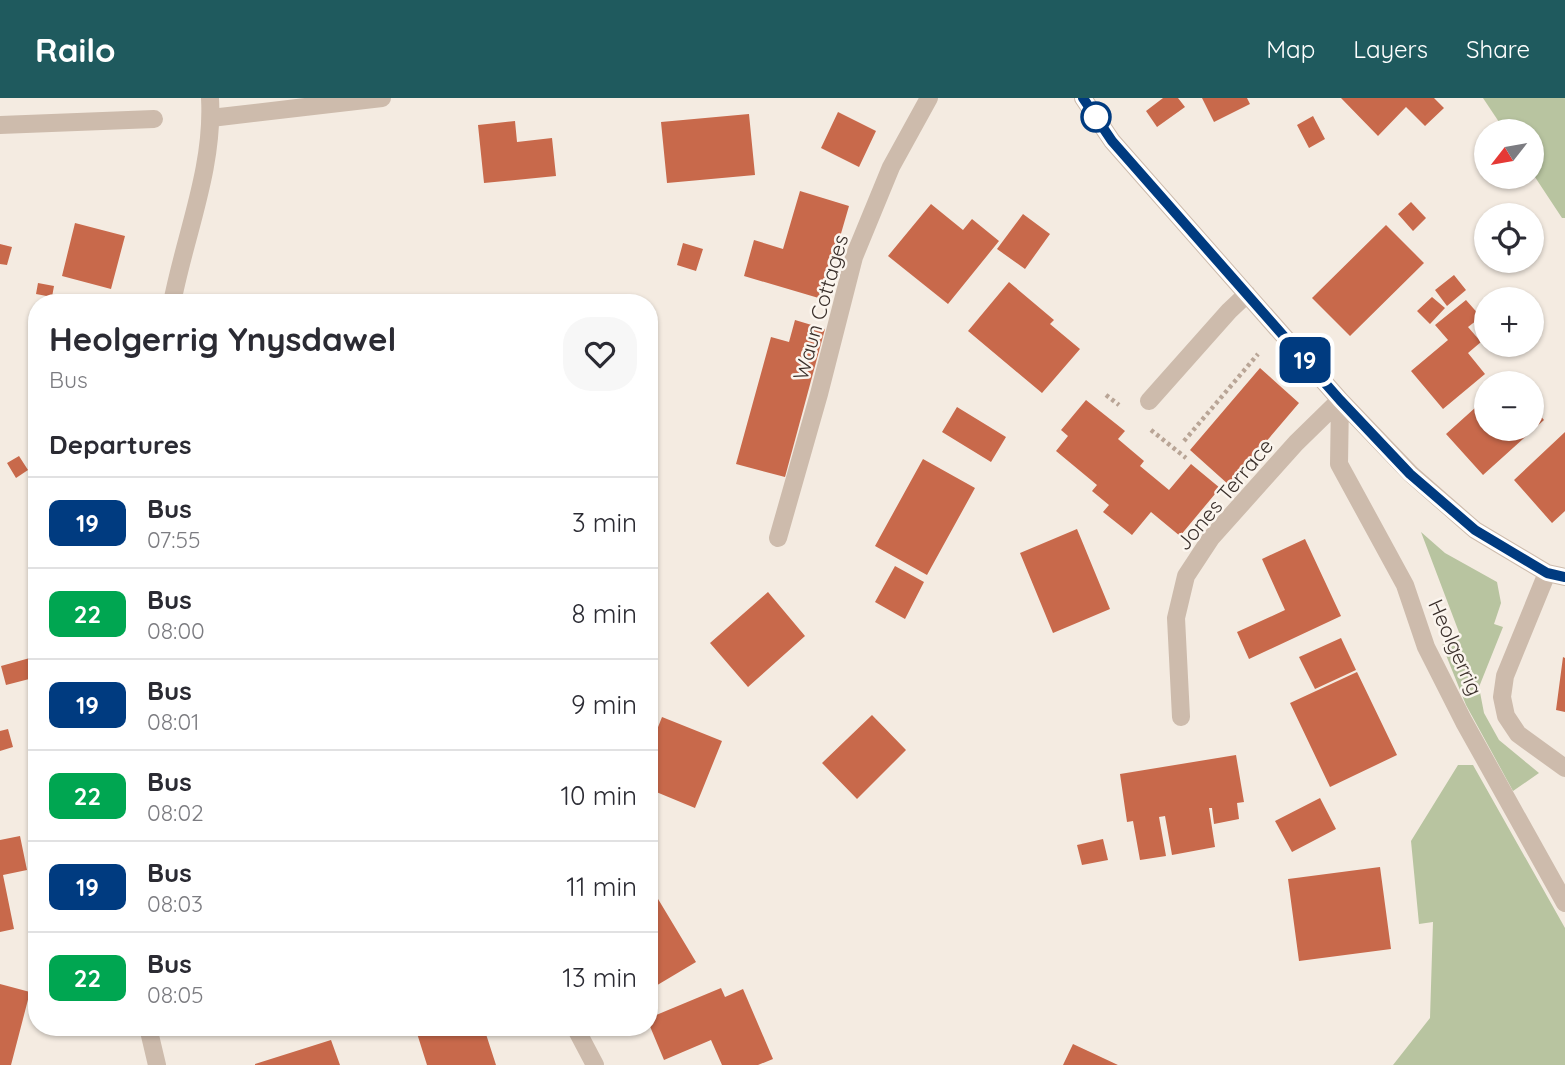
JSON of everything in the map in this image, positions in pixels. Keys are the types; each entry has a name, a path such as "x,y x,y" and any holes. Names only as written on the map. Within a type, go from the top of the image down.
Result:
{"street":[{"path":"174,294 205,166 211,118 210,98"},
{"path":"211,118 382,98"},
{"name":"Waun Cottages","path":"778,538 854,257 891,167 929,98"},
{"path":"1083,98 1112,141 1340,400 1410,474 1475,530 1547,573 1565,577"},
{"path":"0,124 154,119"},
{"path":"1150,401 1247,294"},
{"name":"Jones Terrace","path":"1181,718 1176,618 1186,576 1211,538 1296,443 1340,400"},
{"name":"Heolgerrig","path":"1340,400 1339,464 1405,585 1426,647 1565,903"},
{"path":"1547,573 1505,676 1502,697 1506,716 1518,734 1565,768"},
{"path":"150,1036 157,1065"},
{"path":"580,1036 595,1065"}],"path":[{"path":"1184,441 1263,348 1281,332"}],"green space":[{"path":"1483,98 1565,98 1565,218 1562,218 1543,189 1544,119 1497,119"},
{"path":"1421,532 1445,553 1497,582 1501,603 1494,624 1503,627 1479,687 1484,713 1499,740 1539,773 1513,791 1466,705 1442,645 1460,635"},
{"path":"1458,765 1473,765 1565,928 1565,1065 1393,1065 1430,1018 1433,922 1419,924 1411,841"}],"building":[{"path":"1163,98 1178,98 1185,107 1157,127 1146,111"},
{"path":"1202,98 1247,98 1250,104 1214,122"},
{"path":"1341,98 1434,98 1444,108 1425,126 1406,107 1378,136"},
{"path":"838,112 876,131 859,167 821,148"},
{"path":"749,114 755,175 667,183 661,122"},
{"path":"1313,116 1325,139 1309,148 1297,125"},
{"path":"515,121 517,142 552,138 556,176 484,183 478,125"},
{"path":"800,191 849,206 822,299 744,276 754,240 783,249"},
{"path":"1411,202 1426,218 1413,231 1398,214"},
{"path":"931,204 963,230 972,219 999,241 948,304 888,256"},
{"path":"1023,214 1050,234 1025,269 997,249"},
{"path":"75,223 125,236 111,289 62,276"},
{"path":"1386,225 1424,263 1350,336 1312,298"},
{"path":"683,243 703,249 696,271 677,265"},
{"path":"0,244 12,247 7,265 0,264"},
{"path":"1454,275 1466,290 1447,306 1435,290"},
{"path":"1009,282 1054,320 1050,324 1080,349 1042,393 968,331"},
{"path":"38,283 54,286 53,294 36,294"},
{"path":"1432,297 1445,308 1430,324 1417,311"},
{"path":"1466,300 1474,309 1474,322 1468,327 1474,334 1474,348 1468,353 1483,371 1474,371 1474,383 1443,409 1411,371 1448,340 1435,325"},
{"path":"795,320 825,329 785,477 736,464 771,337 789,342"},
{"path":"1260,368 1299,403 1229,485 1190,450"},
{"path":"1086,400 1125,431 1118,439 1144,461 1140,466 1169,490 1191,464 1220,488 1180,536 1151,512 1132,535 1103,512 1109,505 1092,491 1097,485 1056,451 1068,436 1061,430"},
{"path":"957,407 1006,437 991,462 942,432"},
{"path":"1474,409 1474,441 1521,441 1483,475 1446,434"},
{"path":"1565,432 1565,511 1552,523 1514,480"},
{"path":"19,456 28,470 16,478 7,463"},
{"path":"923,459 975,488 927,575 875,546"},
{"path":"1077,529 1110,609 1053,633 1020,553"},
{"path":"1305,539 1341,616 1249,659 1237,632 1285,610 1262,559"},
{"path":"895,566 924,582 905,619 875,602"},
{"path":"768,592 805,636 748,687 710,643"},
{"path":"1341,638 1356,670 1315,689 1299,657"},
{"path":"1563,657 1565,658 1565,712 1556,710"},
{"path":"28,658 28,679 6,685 1,666"},
{"path":"1357,672 1397,755 1330,787 1290,703"},
{"path":"872,715 906,750 857,799 822,763"},
{"path":"662,717 722,741 695,808 658,793 658,727"},
{"path":"8,729 13,747 0,751 0,731"},
{"path":"1236,755 1244,802 1237,803 1239,819 1214,824 1212,808 1209,808 1215,847 1172,855 1165,816 1159,817 1166,856 1140,860 1133,821 1127,822 1120,774"},
{"path":"1320,798 1336,829 1292,852 1275,821"},
{"path":"20,836 27,870 3,875 14,929 0,932 0,840"},
{"path":"1103,839 1108,860 1082,865 1077,845"},
{"path":"1380,867 1391,949 1299,961 1288,879"},
{"path":"658,899 696,962 658,985"},
{"path":"0,984 28,991 28,1000 11,1065 0,1065"},
{"path":"721,988 725,997 743,989 773,1059 758,1065 722,1065 711,1040 664,1060 654,1036 658,1036 658,1014"},
{"path":"418,1036 487,1036 496,1065 427,1065"},
{"path":"331,1040 340,1065 255,1065 255,1064"},
{"path":"1073,1044 1118,1065 1063,1065"}],"bus line":[{"name":"19","path":"1083,98 1112,141 1340,400 1410,474 1475,530 1547,573 1565,577"}]}
